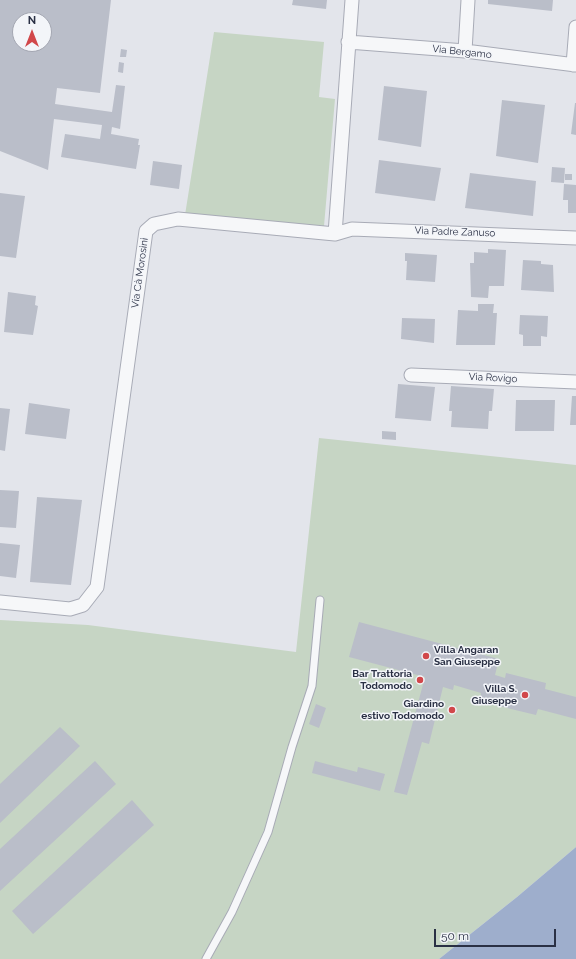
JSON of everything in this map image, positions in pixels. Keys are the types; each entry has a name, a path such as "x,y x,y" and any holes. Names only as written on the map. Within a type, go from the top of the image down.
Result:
{"street":[{"path":"335,234 352,0"},
{"path":"465,52 468,0"},
{"path":"574,65 576,28"},
{"name":"Via Bergamo","path":"348,42 465,52 574,65"},
{"name":"Via Cà Morosini","path":"0,602 70,609 83,605 97,587 146,231 154,224 178,219 335,234"},
{"name":"Via Padre Zanuso","path":"335,234 352,229 576,238"},
{"name":"Via Rovigo","path":"411,375 576,382"}],"lane":[{"path":"206,959 232,912 268,832 292,747 312,686 320,600"}],"green space":[{"path":"214,32 324,42 319,97 335,99 324,226 185,215"},
{"path":"319,438 576,465 576,847 517,897 439,959 0,959 0,620 88,625 296,652"}],"water":[{"path":"576,847 576,959 439,959 517,897"}],"building":[{"path":"0,0 111,0 100,93 57,88 55,104 112,112 116,85 125,86 120,129 112,127 111,134 139,139 138,145 140,145 136,169 61,157 65,134 100,139 102,125 54,119 48,170 0,151"},
{"path":"293,0 327,0 326,9 292,5"},
{"path":"488,0 553,0 552,11 488,4"},
{"path":"121,49 127,50 126,57 120,57"},
{"path":"119,62 124,63 123,73 118,72"},
{"path":"384,86 427,91 421,147 378,140"},
{"path":"502,100 545,105 538,163 496,156"},
{"path":"576,103 576,135 571,134"},
{"path":"379,160 441,168 435,201 375,193"},
{"path":"153,161 182,165 179,189 150,185"},
{"path":"552,167 565,168 564,183 551,182"},
{"path":"470,173 536,181 533,216 465,208"},
{"path":"565,174 572,174 572,180 565,180"},
{"path":"564,184 576,185 576,213 568,213 568,200 563,200"},
{"path":"0,193 25,196 16,258 0,256"},
{"path":"488,249 506,250 504,286 489,286 488,298 471,297 470,263 474,263 474,252 488,253"},
{"path":"405,253 437,255 435,282 406,280 407,261 405,261"},
{"path":"523,260 541,261 541,264 553,265 554,292 521,290"},
{"path":"8,292 36,296 35,305 38,306 33,335 4,332"},
{"path":"478,304 494,304 493,313 497,313 495,345 456,345 458,310 478,311"},
{"path":"520,315 548,316 547,337 541,336 541,346 523,346 523,335 519,334"},
{"path":"402,318 435,319 434,343 401,339"},
{"path":"398,384 435,387 431,421 395,418"},
{"path":"451,386 494,389 492,411 489,411 488,429 451,427 452,411 449,411"},
{"path":"572,396 576,396 576,425 570,425"},
{"path":"516,400 555,400 554,431 515,431"},
{"path":"29,403 70,409 66,439 25,434"},
{"path":"0,408 10,409 5,451 0,450"},
{"path":"382,431 396,432 396,440 382,439"},
{"path":"0,490 19,491 16,528 0,527"},
{"path":"37,497 82,500 71,585 30,582"},
{"path":"0,543 20,545 16,578 0,576"},
{"path":"359,622 499,659 495,675 505,678 506,673 546,683 545,689 576,697 576,719 538,709 536,715 511,709 480,701 481,693 454,685 453,690 443,687 429,744 422,742 407,795 394,792 425,677 349,657"},
{"path":"316,704 326,708 319,728 309,724"},
{"path":"60,727 80,746 0,823 0,784"},
{"path":"95,761 116,784 0,891 0,849"},
{"path":"315,761 357,772 358,767 385,774 380,791 312,773"},
{"path":"132,800 154,825 33,934 12,911"}],"place":[{"name":"Villa Angaran San Giuseppe","path":"426,656"},
{"name":"Bar Trattoria Todomodo","path":"420,680"},
{"name":"Villa S. Giuseppe","path":"525,695"},
{"name":"Giardino estivo Todomodo","path":"452,710"}]}
